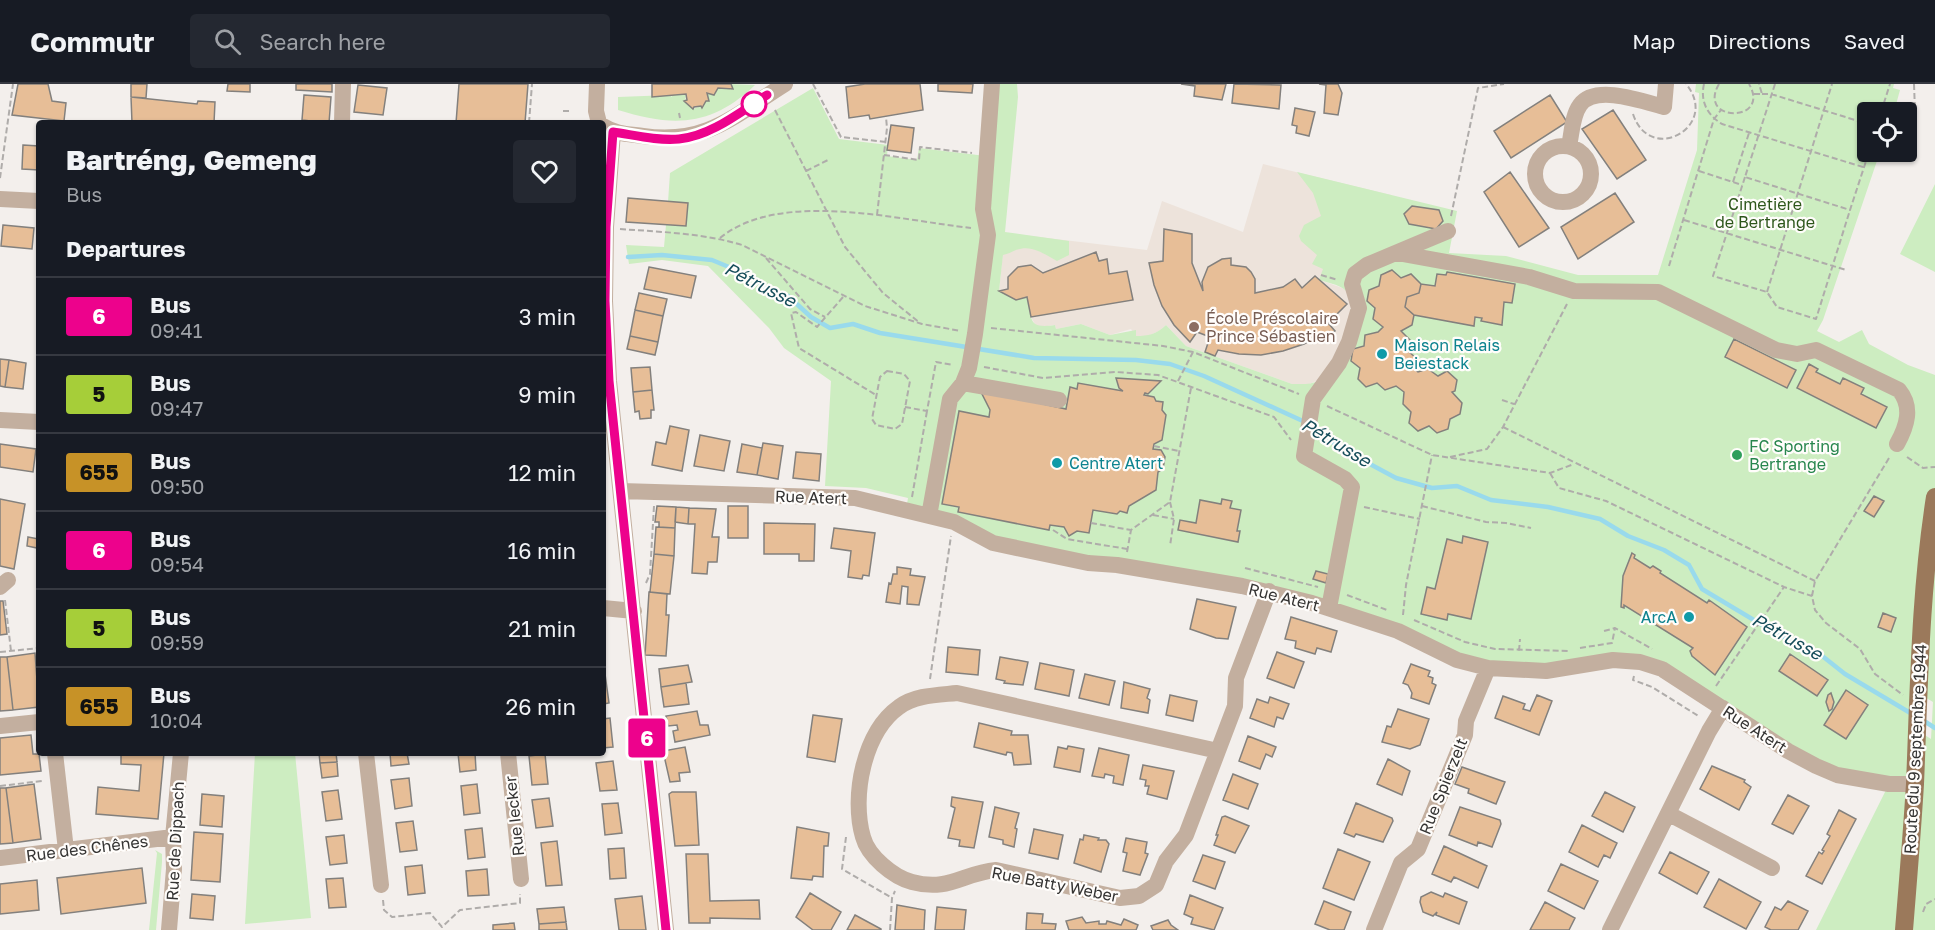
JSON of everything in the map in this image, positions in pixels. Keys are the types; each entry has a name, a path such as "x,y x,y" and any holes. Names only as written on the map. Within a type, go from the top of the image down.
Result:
{"main road":[{"name":"Route du 9 septembre 1944","path":"1904,930 1917,730 1911,694 1935,497"}],"street":[{"path":"342,120 344,84"},
{"path":"597,84 596,111 601,120"},
{"path":"606,127 660,139 697,135 716,127 785,84"},
{"path":"929,516 950,399 968,372 975,332 988,235 983,209 992,84"},
{"path":"1569,146 1575,113 1590,95 1600,92 1664,107 1666,84"},
{"path":"3,197 36,201"},
{"path":"1329,608 1352,487 1345,479 1304,456 1313,399 1339,363 1357,321 1359,308 1352,284 1355,274 1367,266 1448,231"},
{"path":"1397,253 1529,277 1574,291 1658,292 1776,350 1797,354 1816,350 1899,390 1907,400 1908,412 1904,430 1897,444"},
{"path":"606,357 666,930"},
{"path":"968,372 1059,400"},
{"path":"0,420 36,422"},
{"name":"Rue Atert","path":"621,491 855,498 954,522 993,543 1088,563 1117,565 1269,591 1398,631 1457,660 1488,668 1546,671 1612,660 1640,662 1662,669 1788,751 1837,775 1889,784 1915,784"},
{"name":"Rue Batty Weber","path":"1218,751 957,693 927,695 901,705 881,723 867,750 860,790 863,838 875,858 900,878 912,882 938,885 961,881 981,871 996,870 1120,898 1139,896 1156,885 1166,861 1186,835 1218,751 1235,706 1236,678 1269,591"},
{"path":"606,608 634,611"},
{"name":"Rue Spierzelt","path":"1374,930 1401,863 1418,849 1465,735 1466,721 1488,668"},
{"path":"1610,930 1713,724 1717,704"},
{"path":"0,726 36,722"},
{"path":"55,756 66,850"},
{"name":"Rue de Dippach","path":"169,930 174,869 173,837 181,756"},
{"path":"366,756 381,885"},
{"name":"Rue Iecker","path":"508,756 521,879"},
{"path":"1669,814 1772,868"},
{"name":"Rue des Chênes","path":"0,858 173,837"}],"path":[{"path":"0,178 13,84"},
{"path":"529,120 532,84"},
{"path":"813,84 841,137 886,142"},
{"path":"1448,231 1478,88 1504,84"},
{"path":"1704,84 1704,104 1714,119 1722,124 1863,168"},
{"path":"1719,84 1715,99 1721,110 1733,115 1745,111 1753,100 1749,84"},
{"path":"1759,84 1762,94"},
{"path":"1775,84 1713,276 1767,292 1777,307 1816,319 1865,162"},
{"path":"1767,292 1832,84"},
{"path":"1883,84 1889,85 1884,102"},
{"path":"1914,84 1915,102"},
{"path":"1753,94 1771,94 1857,121"},
{"path":"767,95 824,211 845,247 883,293 922,324"},
{"path":"1669,266 1714,119 1721,110"},
{"path":"563,111 569,111"},
{"path":"679,113 680,118"},
{"path":"877,216 886,142 886,117"},
{"path":"1733,182 1749,133"},
{"path":"884,155 919,160 920,147 980,154"},
{"path":"806,171 830,159"},
{"path":"1699,171 1742,185"},
{"path":"1745,177 1850,210"},
{"path":"720,238 728,231 764,215 802,210 877,216 974,228"},
{"path":"1683,220 1846,270"},
{"path":"606,227 700,234 720,238 765,256 843,297 922,324 975,332 1164,346 1194,352 1177,382"},
{"path":"765,256 810,309 825,317"},
{"path":"1574,291 1503,427 1487,449 1447,458 1550,473 1574,464"},
{"path":"843,297 817,327 796,312 791,313 799,348 876,395"},
{"path":"909,510 936,362 968,372 1043,378 1116,372 1158,375 1274,417 1304,456"},
{"path":"887,371 904,374 910,381 905,407 902,424 895,429 876,425 872,419 879,377 887,371"},
{"path":"1137,374 1137,379"},
{"path":"1170,546 1174,519 1170,502 1191,388"},
{"path":"1502,400 1515,405"},
{"path":"905,407 927,411"},
{"path":"1503,427 1815,581"},
{"path":"1911,694 1875,674 1860,649 1826,623 1815,610 1812,596 1815,581 1897,444 1909,459 1923,468 1935,467"},
{"path":"1154,446 1179,451"},
{"path":"1403,615 1406,585 1432,455"},
{"path":"1550,473 1559,488 1606,501 1784,587 1812,596"},
{"path":"646,584 650,574 655,491"},
{"path":"1127,554 1131,530 1170,502"},
{"path":"1349,504 1420,519"},
{"path":"1422,506 1486,522 1531,528"},
{"path":"1153,515 1174,519"},
{"path":"927,695 954,522"},
{"path":"1091,523 1131,530"},
{"path":"1053,530 1067,539 1127,549"},
{"path":"1245,568 1332,590 1392,612"},
{"path":"4,585 11,651"},
{"path":"1717,704 1751,635 1784,587"},
{"path":"1413,620 1465,642 1495,650 1568,651"},
{"path":"1579,649 1612,642 1615,628"},
{"path":"1604,631 1615,628 1621,630 1659,653"},
{"path":"0,652 36,648"},
{"path":"1640,662 1633,680 1652,687 1713,724"},
{"path":"0,786 57,779"},
{"path":"890,930 892,898 900,878"},
{"path":"381,885 384,910 392,916 430,913 442,928 460,910 520,903 521,879"},
{"path":"1926,904 1935,899"}],"shaded area":[{"path":"1263,164 1391,195 1320,280 1345,289 1351,297 1353,307 1345,340 1321,379 1307,385 1292,384 1186,346 1166,325 1148,336 1135,336 1131,329 1110,335 1081,324 1056,329 1055,325 1036,326 1031,317 1027,297 1016,300 999,291 1005,233 1147,250 1162,201 1243,232"}],"green space":[{"path":"731,84 755,85 723,109 691,120 656,119 618,110 618,97 670,95 672,97 672,95 686,94 685,103 687,102 693,109 701,106 702,108 706,101 709,101 707,93 715,95 718,88 728,87 731,90"},
{"name":"Cimetière de Bertrange","path":"992,84 1017,84 1018,97 1005,232 1069,241 1069,255 1057,261 1038,251 1022,248 1003,255 999,291 1016,300 1027,297 1031,317 1040,326 1055,325 1056,329 1081,324 1110,335 1136,330 1136,336 1144,336 1159,331 1166,325 1186,346 1292,384 1306,384 1320,380 1333,364 1349,326 1352,302 1349,294 1343,288 1319,280 1323,269 1312,264 1317,255 1301,241 1299,236 1304,225 1321,216 1313,193 1297,172 1457,211 1449,253 1506,256 1578,275 1658,275 1697,150 1699,93 1695,92 1696,84 1894,84 1893,88 1900,90 1897,102 1857,102 1857,162 1877,162 1823,320 1817,331 1839,342 1862,330 1869,344 1908,365 1935,375 1935,930 1816,930 1889,784 1837,775 1640,662 1488,668 1329,608 1088,563 906,510 908,498 866,488 825,486 831,381 784,348 769,328 708,266 662,260 629,264 626,245 664,247 666,225 686,226 688,203 668,202 670,173 813,88 839,139 888,145 887,156 917,160 919,148 986,156","holes":["1918,693 1933,702 1931,739 1917,730"]},
{"path":"1935,184 1935,272 1900,254"},
{"path":"255,756 295,756 311,918 245,924"},
{"path":"155,850 162,854 162,862 156,930 149,930 157,853"}],"building":[{"path":"18,84 48,84 52,101 66,103 64,120 12,115"},
{"path":"131,84 147,84 146,98 131,97"},
{"path":"228,84 250,84 250,92 227,91"},
{"path":"296,84 332,84 332,92 296,90"},
{"path":"459,84 528,84 525,120 456,120"},
{"path":"652,84 731,84 733,89 718,88 714,95 707,93 709,101 706,101 702,108 701,106 693,109 684,101 687,100 686,94 652,97"},
{"path":"865,84 920,84 923,110 870,119 869,115 849,118 846,87"},
{"path":"938,84 973,84 972,93 938,91"},
{"path":"1181,84 1226,84 1222,100 1194,96 1195,86"},
{"path":"1234,84 1281,85 1279,109 1232,103"},
{"path":"1319,84 1338,84 1342,93 1338,115 1324,113 1326,85"},
{"path":"358,85 387,88 383,115 354,112"},
{"path":"304,95 331,97 329,120 302,120"},
{"path":"1550,95 1567,122 1511,158 1494,131"},
{"path":"131,97 197,104 198,101 215,102 214,120 132,120"},
{"path":"1295,108 1315,112 1309,136 1296,133 1297,126 1292,125"},
{"path":"1613,110 1646,160 1617,179 1582,129"},
{"path":"891,125 914,128 911,153 887,150"},
{"path":"23,145 36,146 36,170 22,169"},
{"path":"1510,172 1549,228 1519,247 1484,192"},
{"path":"1615,193 1634,222 1578,259 1561,227"},
{"path":"628,198 688,203 686,226 626,222"},
{"path":"1412,206 1439,210 1443,221 1436,229 1409,224 1404,214"},
{"path":"3,225 34,228 32,249 1,246"},
{"path":"1164,229 1192,234 1192,263 1203,291 1202,282 1208,267 1222,259 1231,258 1231,265 1246,267 1251,272 1255,279 1255,293 1283,287 1295,279 1302,288 1315,276 1347,304 1328,323 1335,331 1326,338 1323,334 1304,344 1261,355 1218,350 1215,356 1205,352 1210,337 1197,332 1190,342 1174,325 1162,306 1154,285 1149,263 1163,261"},
{"path":"1096,252 1099,261 1107,259 1109,274 1127,271 1133,300 1031,317 1027,297 1016,300 999,291 1008,289 1008,277 1018,267 1031,265 1043,273"},
{"path":"649,267 696,276 691,298 644,289"},
{"name":"Maison Relais Beiestack","path":"1392,270 1401,278 1411,274 1421,284 1419,293 1407,297 1405,307 1414,315 1412,325 1401,331 1410,340 1408,351 1416,358 1414,369 1418,372 1428,369 1438,376 1447,371 1457,380 1455,391 1452,392 1462,403 1460,414 1450,419 1448,429 1437,433 1429,426 1418,431 1409,423 1411,412 1403,404 1404,392 1396,386 1385,390 1377,383 1366,387 1358,379 1360,368 1351,361 1353,349 1364,346 1365,335 1378,332 1383,327 1373,319 1375,308 1367,301 1369,290 1379,286 1381,275"},
{"path":"1447,272 1515,284 1512,303 1504,302 1502,325 1481,321 1482,318 1475,317 1474,326 1414,315 1405,307 1407,297 1419,293 1421,284 1435,286 1437,274 1446,275"},
{"path":"639,293 667,299 663,316 635,310"},
{"path":"639,293 667,299 663,316 635,310"},
{"path":"635,310 663,316 658,342 630,336"},
{"path":"630,336 658,342 655,355 627,349"},
{"path":"1734,339 1796,370 1787,388 1725,357"},
{"path":"0,359 9,360 5,387 0,386"},
{"path":"9,360 26,363 23,389 5,387"},
{"path":"1809,364 1818,369 1816,372 1840,384 1843,378 1864,388 1861,394 1887,407 1876,428 1797,388"},
{"path":"650,367 652,390 633,392 631,368"},
{"name":"Centre Atert","path":"1116,378 1161,381 1144,395 1163,402 1162,410 1166,415 1162,440 1154,444 1153,449 1161,450 1165,457 1163,469 1158,472 1156,490 1129,506 1127,513 1120,511 1117,514 1093,510 1089,533 1077,531 1069,536 1064,527 1050,525 1049,530 958,512 959,507 942,504 959,411 989,417 990,410 980,390 1066,409 1070,387 1077,389 1078,383 1123,391 1119,388"},
{"path":"652,390 654,410 651,410 651,418 640,419 639,411 635,412 633,392"},
{"path":"670,426 689,430 682,471 652,465 656,442 666,444"},
{"path":"700,435 730,441 724,471 694,466"},
{"path":"763,443 783,446 778,479 757,475"},
{"path":"0,444 36,449 33,472 0,467"},
{"path":"742,444 762,448 757,475 737,472"},
{"path":"796,452 821,454 819,481 793,478"},
{"path":"1874,496 1884,501 1874,517 1864,511"},
{"path":"0,499 25,504 14,569 0,566"},
{"path":"1222,499 1232,501 1230,508 1241,510 1237,531 1240,531 1238,542 1178,530 1180,520 1196,523 1200,500 1221,504"},
{"path":"657,506 676,507 675,528 659,527 659,522 655,522"},
{"path":"728,506 748,506 748,538 728,538"},
{"path":"676,507 689,508 688,524 675,522"},
{"path":"689,508 716,509 712,537 719,537 717,562 708,562 707,574 692,573 695,524 688,524"},
{"path":"764,523 815,524 814,561 799,561 799,554 764,554"},
{"path":"656,527 675,528 674,556 654,554"},
{"path":"834,528 875,533 869,576 863,575 862,579 848,577 851,551 831,548"},
{"path":"1463,536 1488,542 1471,619 1448,614 1447,620 1421,614 1427,587 1435,589 1447,539 1462,543"},
{"path":"28,537 36,538 36,548 27,546"},
{"name":"ArcA","path":"1632,553 1635,555 1634,558 1650,568 1653,566 1661,571 1660,573 1707,603 1709,600 1747,627 1715,675 1692,656 1690,651 1693,648 1624,605 1624,608 1621,607 1623,576"},
{"path":"654,554 674,556 670,594 650,592"},
{"path":"897,567 911,569 910,575 925,577 919,605 907,604 908,587 902,586 900,604 886,602 889,583 891,584 893,574 897,574"},
{"path":"1316,571 1328,574 1326,583 1313,579"},
{"path":"649,592 667,594 666,615 669,615 666,656 645,655"},
{"path":"1197,599 1236,607 1228,639 1216,638 1190,629"},
{"path":"0,601 3,601 7,634 0,635"},
{"path":"1883,613 1896,618 1891,632 1878,627"},
{"path":"1291,617 1337,631 1331,652 1317,648 1315,654 1295,648 1296,641 1285,639"},
{"path":"948,647 980,650 978,675 946,672"},
{"path":"1277,652 1304,662 1294,688 1267,678"},
{"path":"35,653 36,707 13,710 7,657"},
{"path":"1790,654 1828,680 1817,696 1779,671"},
{"path":"0,657 7,657 13,710 0,711"},
{"path":"1000,657 1028,662 1023,685 1004,683 1005,681 996,679"},
{"path":"1040,663 1074,670 1069,696 1035,689"},
{"path":"1411,664 1430,671 1428,676 1433,678 1432,683 1436,685 1429,704 1411,698 1412,693 1408,685 1403,683"},
{"path":"688,665 692,682 661,687 659,669"},
{"path":"1085,674 1115,681 1109,705 1079,698"},
{"path":"606,681 609,703 606,704"},
{"path":"1124,682 1150,689 1147,698 1150,700 1148,713 1121,708"},
{"path":"686,683 689,704 664,707 661,687"},
{"path":"1846,690 1868,705 1846,739 1824,725"},
{"path":"1831,693 1834,702 1829,711 1826,702"},
{"path":"1170,695 1197,701 1193,721 1166,715"},
{"path":"1537,695 1552,701 1539,735 1495,718 1503,696 1525,704 1523,709 1530,711"},
{"path":"1270,697 1289,704 1283,719 1277,717 1274,727 1250,718 1257,699 1268,703"},
{"path":"1398,709 1429,719 1420,745 1410,749 1382,742 1387,726 1391,727"},
{"path":"697,711 700,725 708,725 710,735 675,742 673,731 678,730 677,725 668,726 666,716"},
{"path":"813,715 842,719 835,762 807,757"},
{"path":"610,718 613,747 606,748 606,719"},
{"path":"979,723 1012,731 1011,735 1028,735 1031,764 1014,765 1012,753 1007,752 1006,755 974,747"},
{"path":"31,735 33,754 39,756 41,771 0,775 0,738"},
{"path":"1248,736 1276,747 1272,757 1266,754 1260,769 1239,761"},
{"path":"1068,746 1084,749 1080,772 1054,767 1058,747 1067,749"},
{"path":"685,747 690,772 679,773 680,781 670,782 663,751"},
{"path":"1099,748 1129,755 1123,785 1113,783 1114,776 1105,774 1104,778 1092,776"},
{"path":"121,756 164,756 158,819 96,814 98,787 139,791 141,765 121,764"},
{"path":"319,756 336,756 337,762 320,763"},
{"path":"390,756 408,756 409,764 391,766"},
{"path":"458,756 475,756 476,770 460,772"},
{"path":"529,756 545,756 548,784 532,785"},
{"path":"1388,759 1410,771 1402,795 1377,784"},
{"path":"613,761 617,790 600,791 596,763"},
{"path":"337,762 338,776 322,778 320,763"},
{"path":"1143,765 1174,771 1167,799 1147,794 1149,786 1145,786 1146,780 1140,779"},
{"path":"1712,766 1745,780 1744,782 1751,787 1739,810 1700,789"},
{"path":"1462,767 1505,782 1496,804 1468,793 1469,789 1455,784"},
{"path":"1233,774 1258,784 1248,809 1223,800"},
{"path":"409,778 412,806 395,809 391,780"},
{"path":"34,784 41,839 13,843 6,788"},
{"path":"477,784 480,813 464,815 461,786"},
{"path":"0,788 6,788 13,843 0,844"},
{"path":"338,790 342,819 326,821 322,792"},
{"path":"696,792 699,845 675,846 669,794"},
{"path":"1605,792 1635,807 1623,832 1592,816"},
{"path":"202,794 224,796 222,827 200,825"},
{"path":"1788,795 1809,806 1793,834 1772,824"},
{"path":"952,797 983,802 974,848 959,846 960,840 948,838 955,808 951,806"},
{"path":"549,798 553,826 536,828 532,800"},
{"path":"618,803 622,833 605,835 602,804"},
{"path":"1356,803 1392,818 1393,821 1383,842 1344,833"},
{"path":"995,807 1019,813 1014,847 1003,844 1003,840 989,837"},
{"path":"1460,807 1500,820 1501,824 1492,847 1478,842 1477,846 1449,835"},
{"path":"1839,810 1856,819 1822,884 1806,876 1819,852 1822,854 1824,851 1822,850 1830,836 1827,834"},
{"path":"1225,816 1249,826 1235,853 1214,845 1222,817"},
{"path":"413,821 417,850 400,852 396,823"},
{"path":"1582,825 1617,843 1610,858 1604,855 1598,867 1569,852"},
{"path":"797,827 829,833 828,846 824,846 823,877 813,876 812,880 791,878"},
{"path":"482,828 485,857 468,859 465,830"},
{"path":"1034,829 1063,835 1058,859 1029,853"},
{"path":"194,832 223,834 220,882 191,880"},
{"path":"344,835 347,863 330,865 326,837"},
{"path":"1084,835 1106,840 1109,844 1101,872 1074,863 1080,839 1083,840"},
{"path":"1126,838 1147,842 1145,853 1148,854 1140,875 1123,871 1127,853 1123,852"},
{"path":"557,841 562,885 546,886 541,843"},
{"path":"1444,846 1487,866 1478,888 1454,877 1451,882 1432,874"},
{"path":"624,848 626,878 610,879 608,849"},
{"path":"1338,849 1370,862 1354,900 1323,888"},
{"path":"1670,852 1709,872 1697,894 1659,873"},
{"path":"686,854 708,854 710,901 759,900 760,919 710,918 710,923 689,923"},
{"path":"1203,855 1225,862 1215,889 1193,881"},
{"path":"1561,864 1598,881 1584,909 1548,891"},
{"path":"422,865 425,893 408,895 405,867"},
{"path":"142,868 146,903 61,914 57,878"},
{"path":"487,869 489,895 468,896 466,871"},
{"path":"343,878 346,907 329,908 326,879"},
{"path":"1719,879 1761,902 1746,929 1704,907"},
{"path":"37,880 39,910 0,914 0,884"},
{"path":"1431,892 1443,897 1445,893 1467,902 1459,924 1436,915 1437,912 1433,916 1423,912 1421,897"},
{"path":"810,893 841,912 831,930 813,930 796,917"},
{"path":"192,894 215,896 213,920 190,918"},
{"path":"1190,895 1223,908 1214,930 1191,924 1193,918 1184,914"},
{"path":"642,896 646,930 619,930 615,899"},
{"path":"1324,901 1351,912 1344,930 1330,930 1315,924"},
{"path":"1788,901 1808,911 1798,930 1771,930 1765,927 1775,907 1781,910"},
{"path":"1545,902 1575,918 1569,930 1530,930"},
{"path":"897,905 925,910 924,930 895,930"},
{"path":"564,907 566,922 539,924 537,909"},
{"path":"937,907 966,910 964,930 935,930"},
{"path":"1027,913 1043,914 1042,923 1056,924 1055,930 1026,930"},
{"path":"855,915 881,929 881,930 847,930"},
{"path":"1082,917 1086,923 1099,921 1099,924 1106,924 1107,921 1121,925 1124,919 1138,925 1136,930 1069,930 1066,921"},
{"path":"1168,920 1178,930 1153,930 1151,926"},
{"path":"566,922 567,930 539,930 539,924"},
{"path":"514,923 515,930 493,930 493,925"}],"waterway":[{"name":"Pétrusse","path":"628,257 662,255 712,260 753,277 768,290 788,296 811,317 830,328 853,324 880,333 1034,358 1136,360 1170,364 1204,376 1305,422"},
{"name":"Pétrusse","path":"1312,426 1340,448 1396,478 1432,488 1457,486 1491,500 1548,507 1600,519 1628,536 1664,550 1689,565 1702,589 1779,635 1821,655 1845,674 1912,714"},
{"name":"Pétrusse","path":"1921,719 1935,728"}],"bus line":[{"name":"6","path":"606,227 613,132 660,139 679,139 697,135 716,127 767,95"},
{"name":"6","path":"606,227 606,250"},
{"name":"6","path":"606,319 609,381 666,930"}],"place":[{"name":"École Préscolaire Prince Sébastien","path":"1194,327"},
{"name":"Maison Relais Beiestack","path":"1382,354"},
{"name":"FC Sporting Bertrange","path":"1737,455"},
{"name":"Centre Atert","path":"1057,463"},
{"name":"ArcA","path":"1689,617"}]}
